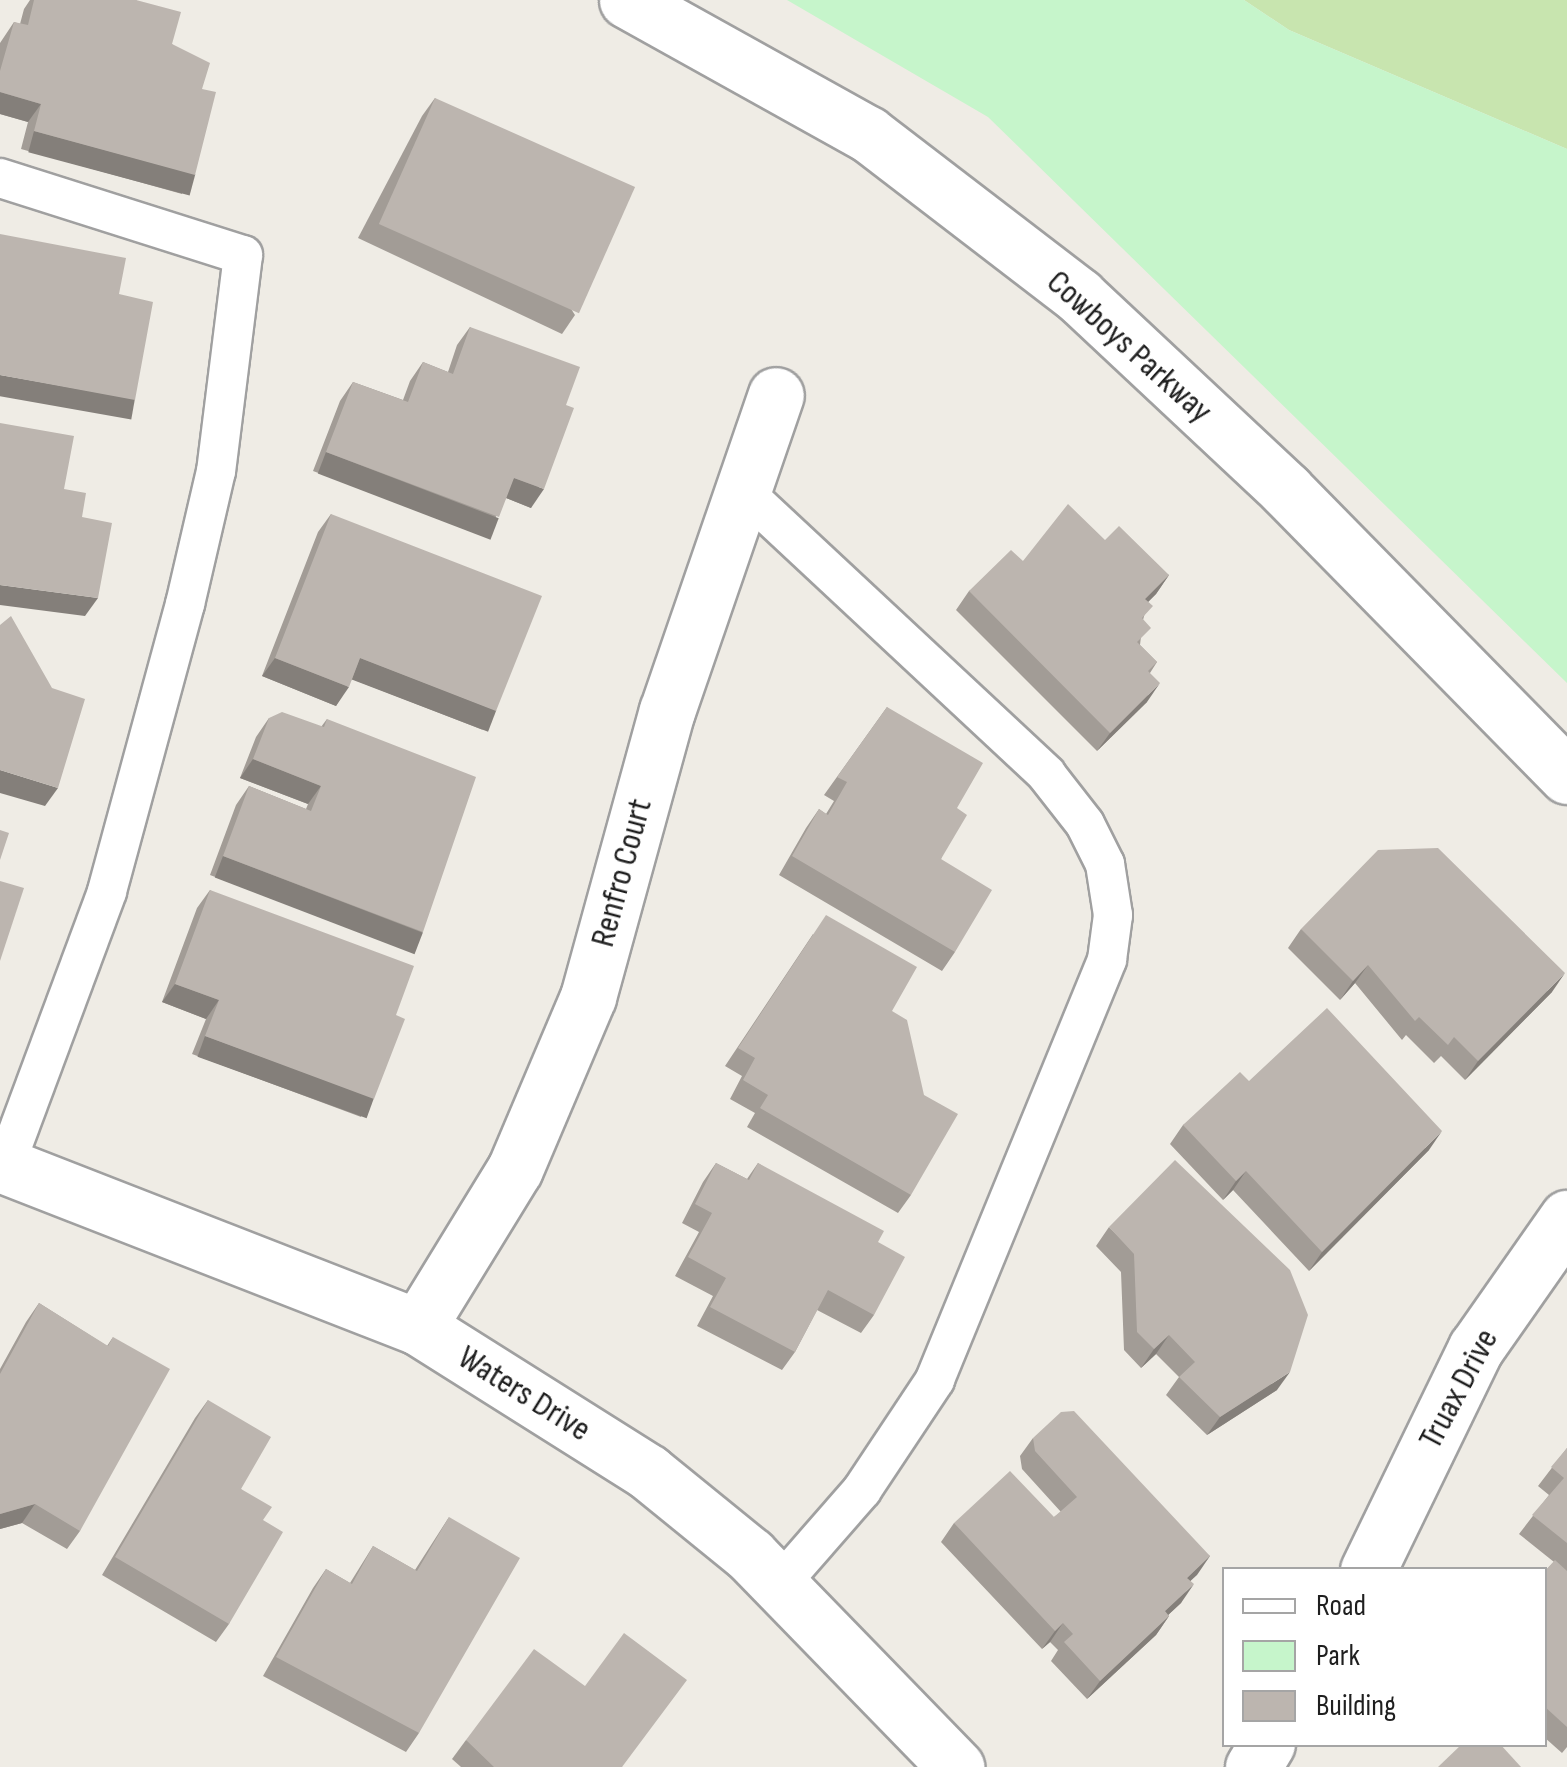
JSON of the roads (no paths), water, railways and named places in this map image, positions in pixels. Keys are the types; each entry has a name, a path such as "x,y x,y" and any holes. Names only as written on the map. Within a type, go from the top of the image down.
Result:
{"street":[{"name":"Cowboys Parkway","path":"628,0 868,134 1079,296 1286,490 1567,776"},
{"name":"Renfro Court","path":"418,1327 516,1169 588,997 667,711 776,396"},
{"name":"Waters Drive","path":"2,1165 418,1327 648,1472 780,1585 956,1767"},
{"name":"Truax Drive","path":"1369,1567 1476,1348 1567,1218"}],"lane":[{"path":"0,178 243,255 216,471 180,623 107,892 2,1165"},
{"path":"742,491 1046,774 1085,824 1104,864 1113,915 1106,960 935,1380 862,1490 780,1585"}]}
